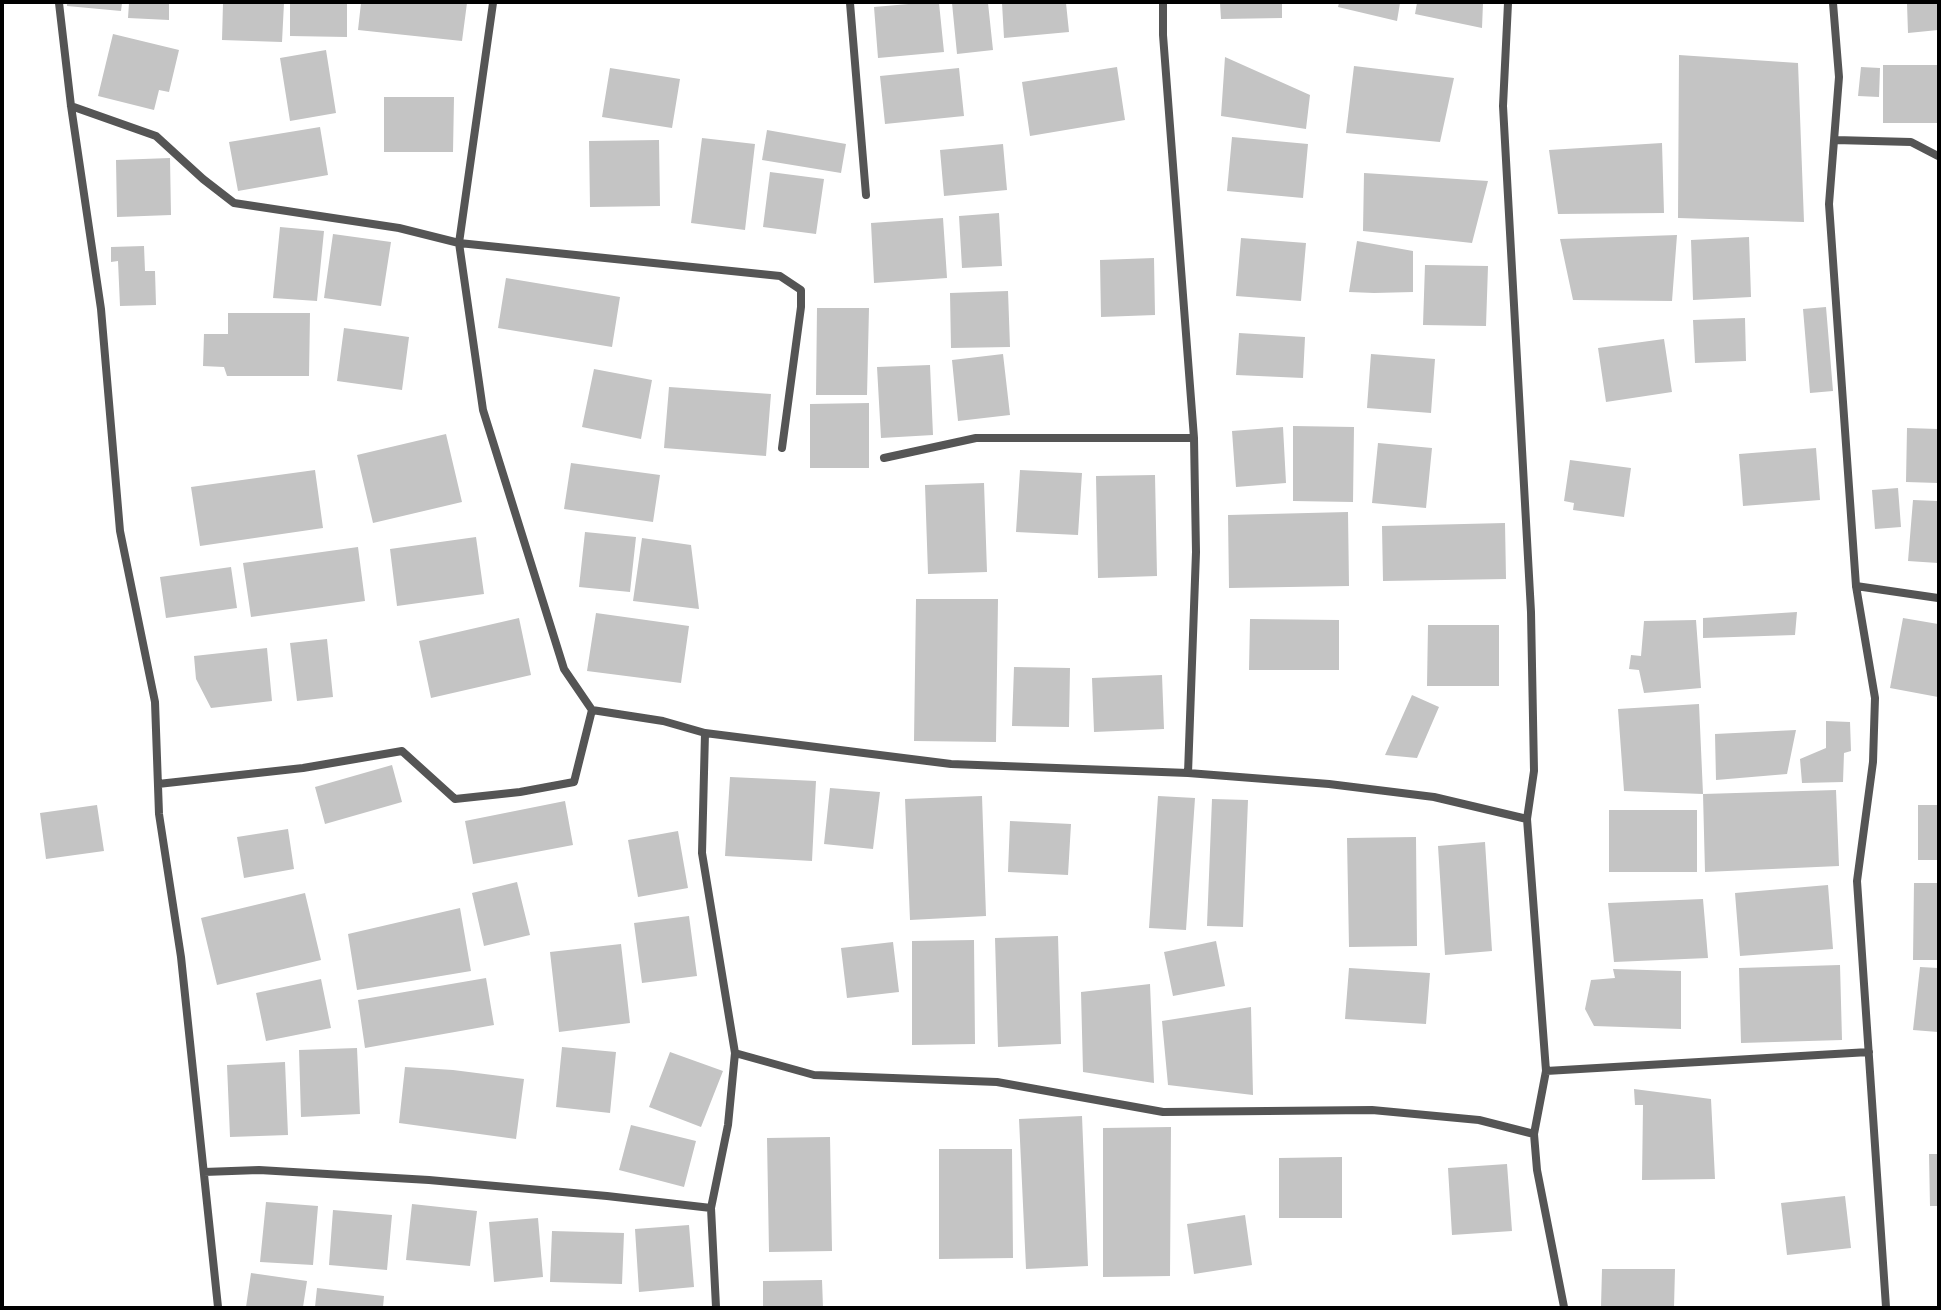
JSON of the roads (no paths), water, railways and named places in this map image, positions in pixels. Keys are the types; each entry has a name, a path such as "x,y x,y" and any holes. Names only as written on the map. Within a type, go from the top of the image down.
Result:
{"street":[{"path":"59,3 71,106 101,309 120,530 155,702 159,814 181,957 218,1307"},
{"path":"493,3 459,243 483,410 564,669 592,710 663,721 705,733 950,764 1188,773 1329,784 1434,797 1527,819"},
{"path":"850,3 866,195"},
{"path":"1163,3 1163,35 1194,438 1196,552 1188,773"},
{"path":"1508,3 1503,106 1531,612 1534,771 1527,819 1546,1071 1534,1134 1537,1170 1564,1307"},
{"path":"1833,3 1839,78 1829,204 1856,586 1875,698 1874,762 1857,882 1886,1307"},
{"path":"71,106 156,136 203,178 234,203 399,228 459,243 780,276 801,290 801,307 782,448"},
{"path":"1834,140 1911,142 1938,156"},
{"path":"884,458 976,438 1194,438"},
{"path":"1856,586 1938,598"},
{"path":"158,784 302,768 402,751 455,799 520,792 574,782 592,710"},
{"path":"705,733 702,853 735,1053 728,1125 711,1208 716,1307"},
{"path":"1546,1071 1869,1052"},
{"path":"735,1053 814,1075 997,1082 1163,1112 1372,1110 1479,1120 1534,1134"},
{"path":"204,1172 259,1170 429,1180 607,1196 711,1208"}]}
